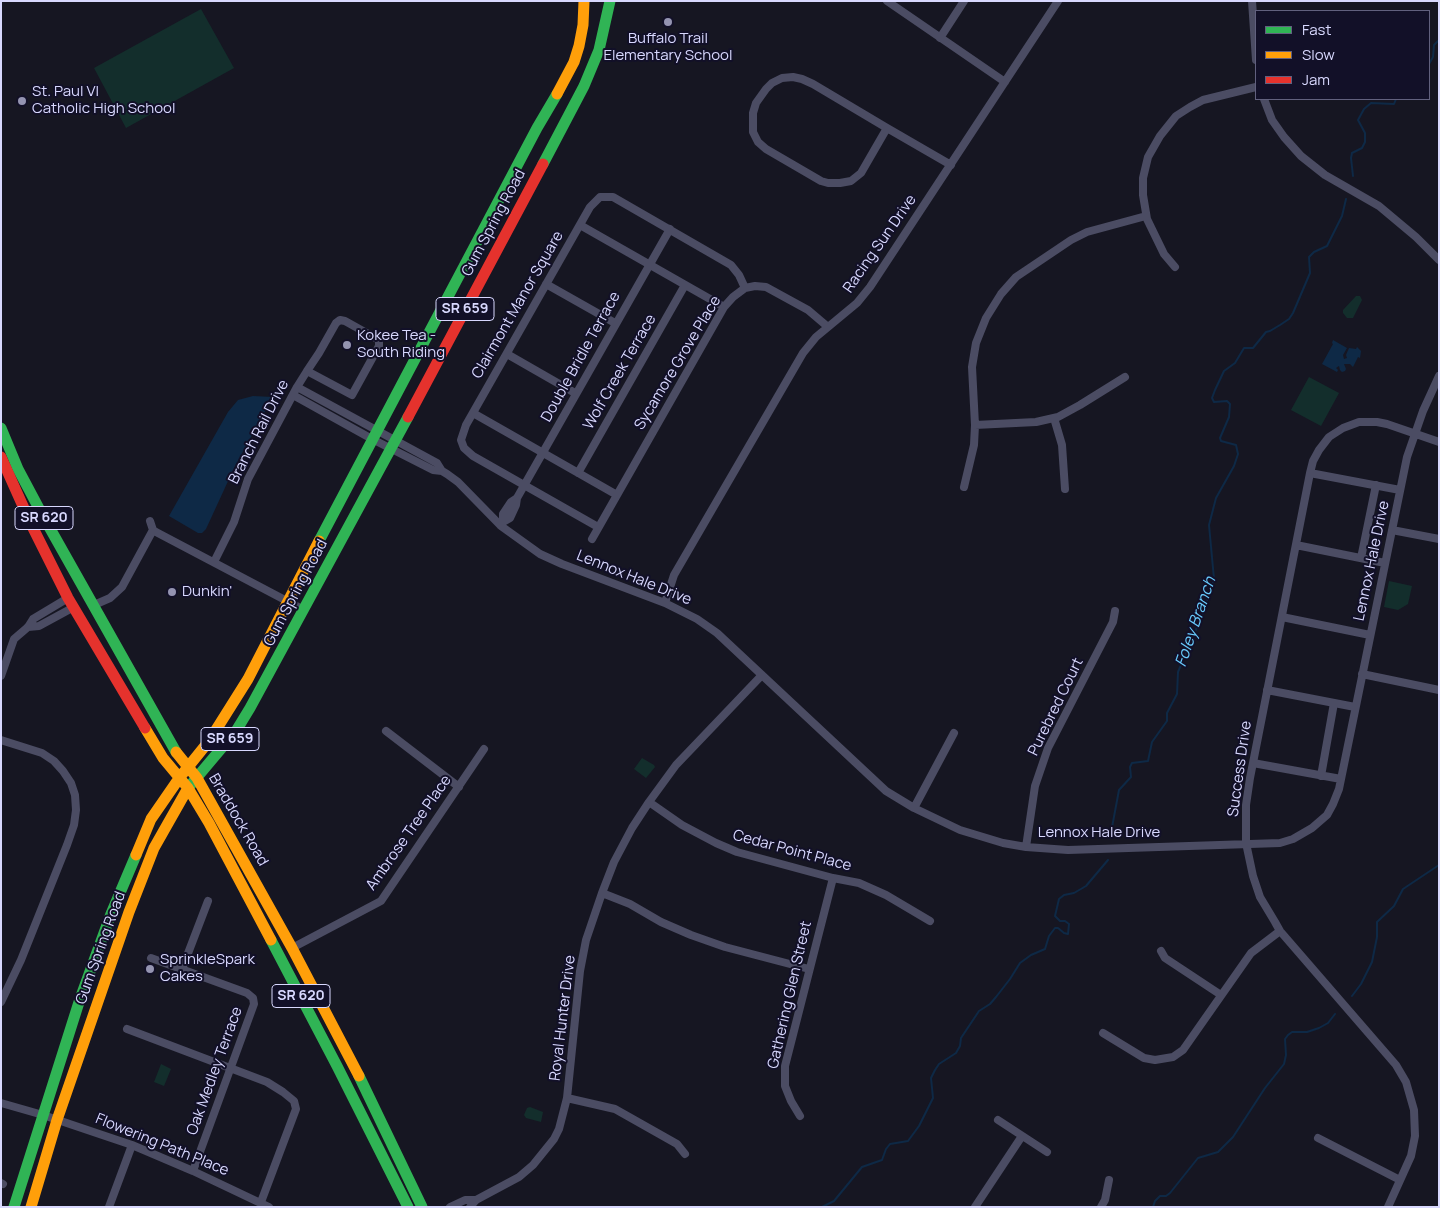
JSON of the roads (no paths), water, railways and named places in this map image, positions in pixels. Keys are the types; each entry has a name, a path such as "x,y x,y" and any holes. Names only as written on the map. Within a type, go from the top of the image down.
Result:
{"main road":[{"name":"Gum Spring Road","path":"14,1207 80,999 143,835 157,809 209,741 243,687 574,62 580,46 584,1"},
{"name":"Gum Spring Road","path":"31,1207 57,1120 154,848 176,806 188,788 236,731 264,685 584,86 599,50 610,1"},
{"name":"Braddock Road","path":"1,428 29,491 177,753 197,778 292,948 352,1061 422,1207"},
{"name":"Braddock Road","path":"1,457 31,524 71,602 163,758 188,788 209,823 408,1207"},
{"path":"31,524 80,596 94,605"},
{"path":"250,900 258,904 262,909 285,947 292,948"},
{"path":"308,1011 316,1013 337,1053 342,1058 352,1061"}],"street":[{"path":"887,1 1005,82"},
{"path":"940,38 964,1"},
{"name":"Racing Sun Drive","path":"665,603 674,576 803,353 816,337 857,303 870,287 1058,1"},
{"path":"1252,1 1255,45"},
{"path":"887,128 861,173 851,181 828,183 821,181 766,149 758,142 753,132 753,113 756,103 772,83 782,78 794,77 813,84 950,165"},
{"path":"1175,267 1164,254 1146,216 1143,178 1148,157 1160,136 1176,116 1203,100 1255,87"},
{"path":"1264,100 1272,120 1301,156 1326,175 1379,206 1416,237 1439,260"},
{"name":"Clairmont Manor Square","path":"598,528 472,456 462,445 461,435 593,203 600,197 608,196 618,199 731,265 739,275 745,288"},
{"path":"964,487 971,459 975,425 972,367 976,343 986,318 1001,294 1016,277 1071,240 1087,232 1146,216"},
{"path":"580,225 724,307"},
{"name":"Double Bridle Terrace","path":"502,524 510,518 516,506 516,498 670,229"},
{"path":"546,284 615,323"},
{"name":"Wolf Creek Terrace","path":"578,473 685,285"},
{"path":"745,288 755,286 766,287 775,291 808,310 828,327"},
{"name":"Sycamore Grove Place","path":"592,539 724,307 745,288"},
{"name":"Branch Rail Drive","path":"214,562 234,522 248,479 295,391 307,371 319,353 336,323 340,320 346,321 379,340 379,346 352,395 307,371"},
{"path":"506,354 575,393"},
{"name":"Lennox Hale Drive","path":"295,391 393,444 432,470 442,470 458,482 528,546 562,564 665,603 697,619 717,633 886,791 914,808 960,830 1003,843 1026,847 1068,850 1280,843 1293,839 1312,828 1327,815 1339,789 1407,457 1414,433 1439,376"},
{"path":"975,425 1028,423 1054,418 1080,405 1125,377"},
{"path":"472,413 616,496"},
{"path":"1054,418 1062,445 1065,489"},
{"name":"Success Drive","path":"1388,1207 1411,1156 1415,1136 1414,1110 1406,1082 1396,1065 1280,931 1260,896 1253,876 1246,843 1246,805 1310,473 1316,456 1329,437 1359,422 1377,422 1439,442"},
{"path":"1310,473 1400,490"},
{"path":"1361,558 1376,485"},
{"path":"150,521 153,530 304,610"},
{"path":"94,605 110,598 122,586 153,530"},
{"path":"1392,530 1439,540"},
{"path":"1296,544 1385,563"},
{"path":"1,676 14,639 28,627 33,619 71,602"},
{"name":"Purebred Court","path":"1026,847 1035,786 1048,748 1113,622 1115,611"},
{"path":"1282,617 1370,634"},
{"path":"1362,674 1439,690"},
{"name":"Royal Hunter Drive","path":"470,1207 476,1200 519,1176 533,1165 545,1152 559,1129 567,1098 580,971 586,940 614,862 648,802 687,753 762,675"},
{"path":"1267,690 1356,707"},
{"path":"1320,776 1334,703"},
{"path":"386,731 459,787"},
{"path":"914,808 954,733"},
{"path":"1,740 42,753 54,761 70,783 75,795 76,810 74,825 15,976 1,1002"},
{"name":"Ambrose Tree Place","path":"292,948 381,901 484,750"},
{"path":"1253,763 1341,780"},
{"name":"Cedar Point Place","path":"648,802 682,825 716,844 737,852 858,883 886,894 930,921"},
{"name":"Gathering Glen Street","path":"800,1116 785,1086 785,1066 833,878"},
{"path":"602,893 630,904 661,922 691,935 725,947 810,969"},
{"path":"182,968 208,900"},
{"path":"1103,1033 1144,1058 1154,1060 1173,1057 1183,1050 1251,952 1280,931"},
{"path":"1161,951 1165,958 1221,995"},
{"name":"Oak Medley Terrace","path":"151,958 247,993 253,998 254,1004 193,1171"},
{"path":"127,1029 267,1082 294,1101 296,1110 261,1202"},
{"path":"567,1098 615,1109 677,1144 685,1154"},
{"name":"Flowering Path Place","path":"1,1103 132,1145 193,1171 268,1207"},
{"path":"998,1120 1047,1152"},
{"path":"975,1207 1022,1136"},
{"path":"1318,1138 1400,1180"},
{"path":"109,1207 132,1145"},
{"path":"1101,1207 1105,1200 1109,1180"},
{"name":"Royal Hunter Drive","path":"450,1207 465,1200 476,1200"}],"water":[{"path":"1333,340 1347,348 1343,355 1344,359 1347,358 1346,355 1349,348 1356,349 1357,347 1361,351 1360,358 1358,357 1353,367 1350,364 1344,364 1345,371 1342,372 1339,366 1336,368 1337,372 1322,364 1333,344"},
{"path":"253,396 273,397 235,466 206,529 202,533 198,533 169,516 228,412 238,400"}],"waterway":[{"name":"Foley Branch","path":"1430,62 1433,57 1434,45 1439,40"},
{"name":"Foley Branch","path":"1353,176 1352,153 1362,148 1365,142 1365,133 1358,120 1364,109 1371,103 1394,104 1396,100"},
{"name":"Foley Branch","path":"1110,838 1119,790 1131,777 1130,767 1132,763 1148,761 1152,742 1167,721 1167,713 1177,694 1178,672 1203,613 1214,579 1209,525 1216,498 1234,466 1238,454 1236,445 1221,441 1220,438 1229,417 1230,404 1227,401 1214,402 1212,398 1224,371 1235,363 1244,348 1253,348 1266,332 1289,319 1310,273 1309,257 1314,252 1327,246 1342,216 1346,199"},
{"name":"Foley Branch","path":"822,1207 834,1201 862,1167 882,1160 890,1144 908,1141 919,1126 933,1098 931,1078 939,1064 956,1053 960,1046 961,1038 979,1011 990,1004 996,997 1020,963 1031,955 1045,949 1049,936 1055,928 1068,934 1069,924 1065,921 1060,921 1055,916 1059,899 1086,886 1108,860"},
{"path":"1352,996 1361,984 1372,962 1377,937 1377,922 1394,906 1403,889 1439,865"},
{"path":"1153,1207 1155,1201 1160,1196 1166,1196 1170,1193 1198,1158 1218,1152 1233,1137 1265,1088 1284,1064 1286,1055 1285,1039 1288,1035 1292,1032 1307,1032 1319,1028 1328,1023 1335,1014"}],"place":[{"name":"Buffalo Trail Elementary School","path":"668,22"},
{"name":"St. Paul VI Catholic High School","path":"22,101"},
{"name":"Kokee Tea - South Riding","path":"347,345"},
{"name":"Dunkin'","path":"172,592"},
{"name":"SprinkleSpark Cakes","path":"150,969"}]}
